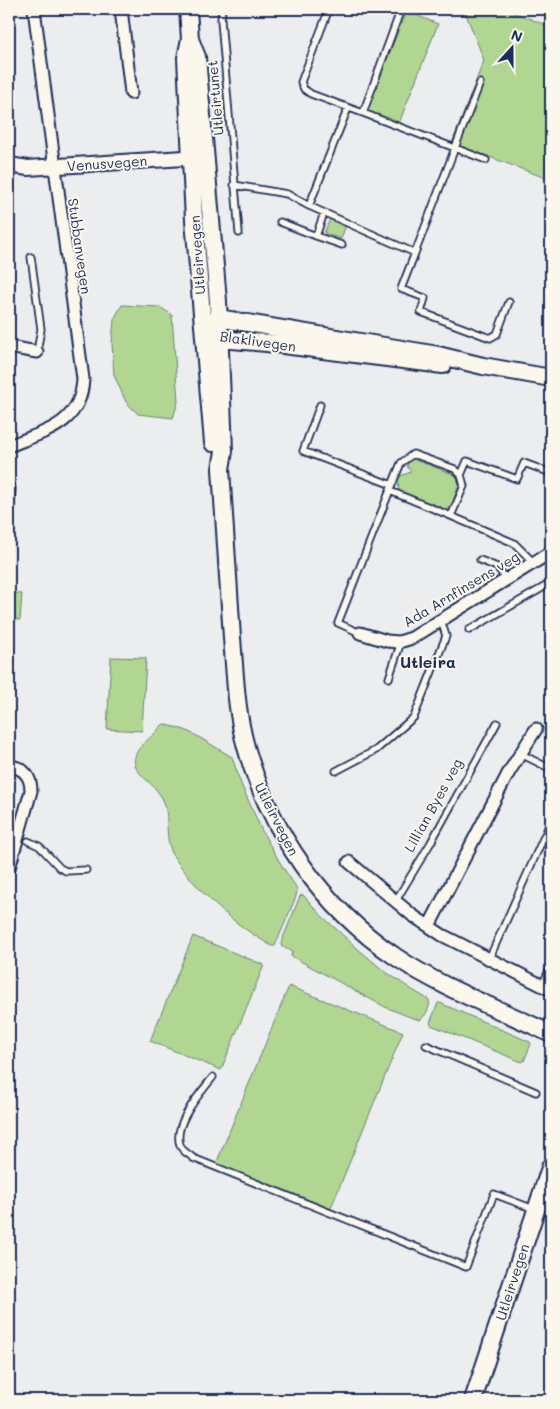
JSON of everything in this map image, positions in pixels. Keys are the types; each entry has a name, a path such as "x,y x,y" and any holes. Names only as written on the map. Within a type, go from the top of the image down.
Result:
{"main road":[{"name":"Utleirvegen","path":"188,9 190,39 197,57 198,158 194,220 214,451 221,469"},
{"name":"Utleirvegen","path":"198,158 218,318 224,450 221,469 233,654 240,721 245,745 264,799 287,844 312,879 335,906 357,927 396,957 443,984 551,1034"},
{"name":"Blaklivegen","path":"483,366 437,365 267,343 219,339 202,327 218,318 430,353 483,366 551,378"},
{"name":"Utleirvegen","path":"473,1400 551,1165"}],"street":[{"name":"Stubbanvegen","path":"9,446 61,424 76,408 83,390 53,142 34,9"},
{"path":"121,9 131,93"},
{"name":"Venusvegen","path":"9,165 28,168 55,167 198,158"},
{"path":"9,347 37,352"},
{"name":"Ada Arnfinsens veg","path":"360,634 399,642 412,638 551,552"},
{"path":"429,926 509,772 536,729"},
{"path":"9,766 18,768 26,774 29,778 31,791 9,868"},
{"path":"349,862 395,902 442,935 547,988"}],"lane":[{"name":"Utleirtunet","path":"222,9 221,20 239,233"},
{"path":"329,9 301,82 304,89 311,94 486,160"},
{"path":"363,113 401,9"},
{"path":"480,83 401,289 426,298 421,312 490,338 497,334 509,302"},
{"path":"309,206 348,108"},
{"path":"234,185 287,194 324,213 415,253"},
{"path":"316,236 324,213"},
{"path":"280,222 342,245"},
{"path":"31,257 41,329 37,352"},
{"name":"Ada Arnfinsens veg","path":"320,405 303,450 514,543 534,563"},
{"name":"Ada Arnfinsens veg","path":"360,634 338,623 400,463 413,454 455,470 461,475"},
{"path":"451,516 464,486 461,475 467,461 517,479 524,463 551,473"},
{"path":"9,483 12,488 10,522"},
{"path":"480,560 497,567 507,580"},
{"path":"469,630 551,583"},
{"path":"336,771 376,750 414,717 446,636 441,620"},
{"path":"388,678 399,648 399,642"},
{"name":"Lillian Byes veg","path":"395,902 430,844 497,723"},
{"path":"521,754 551,769"},
{"path":"489,958 551,821"},
{"path":"28,841 39,846 60,868 66,871 86,870"},
{"path":"547,988 551,966"},
{"path":"426,1045 536,1092"},
{"path":"213,1078 193,1101 182,1126 179,1139 183,1150 193,1158 466,1267 494,1194 536,1209"}],"green space":[{"path":"464,9 505,9 551,27 551,180 452,143 484,60"},
{"path":"406,11 438,24 399,123 367,111"},
{"path":"330,219 346,225 341,239 324,233"},
{"path":"122,305 160,307 172,315 178,402 173,418 138,414 126,402 114,375 112,343 114,319"},
{"path":"410,458 456,475 459,484 451,507 446,510 399,492 398,481 400,476 411,472 407,466"},
{"path":"9,593 22,594 20,620 9,619"},
{"path":"111,657 146,658 142,731 107,729"},
{"path":"164,724 185,730 232,757 241,784 262,831 296,887 295,899 275,946 242,927 216,906 171,853 164,801 156,789 138,771 134,760 141,746"},
{"path":"303,895 322,916 383,970 429,1000 429,1008 420,1020 385,1007 291,956 292,951 282,947 281,943 300,896"},
{"path":"193,936 264,965 221,1070 150,1041"},
{"path":"289,986 403,1032 330,1210 216,1164"},
{"path":"438,1003 530,1042 531,1044 524,1061 522,1062 431,1025 430,1023"}],"district":[{"name":"Utleira","path":"428,661"}]}
